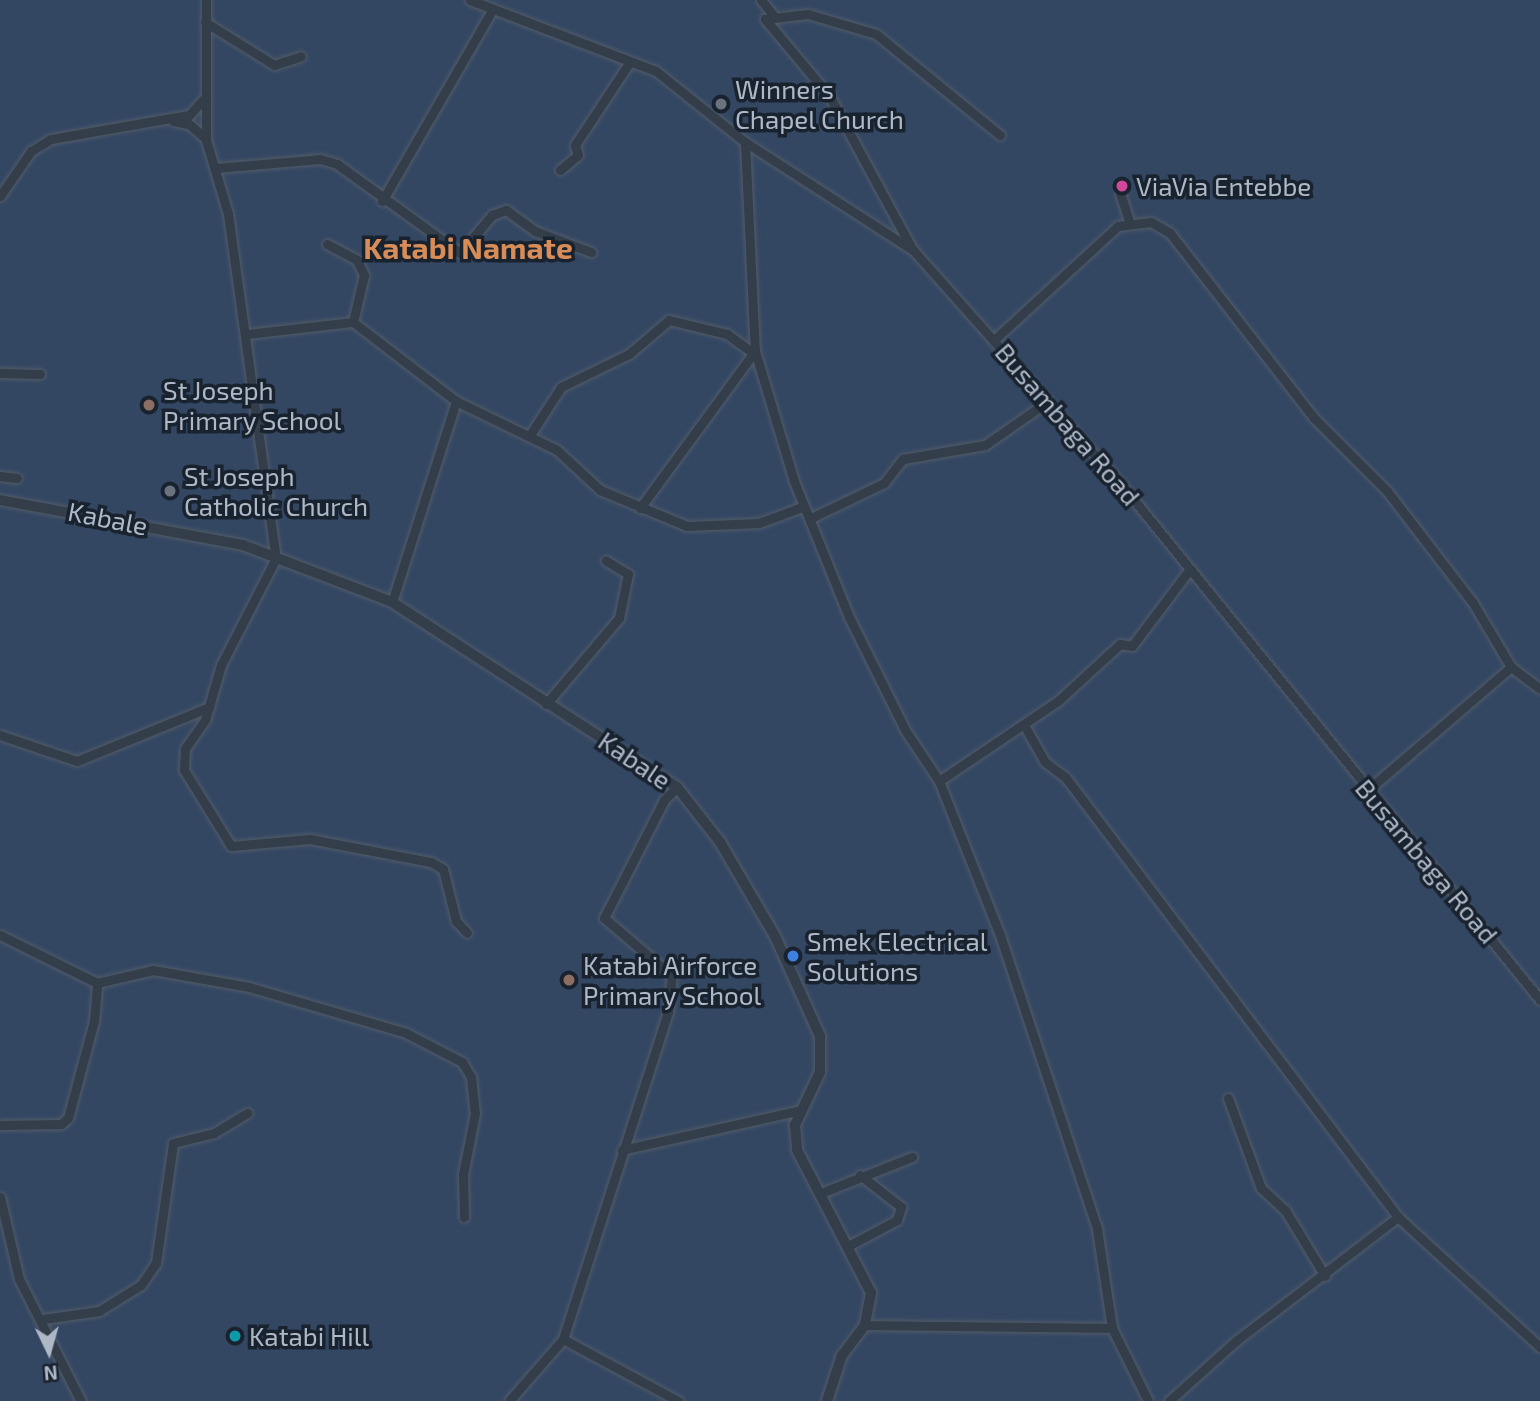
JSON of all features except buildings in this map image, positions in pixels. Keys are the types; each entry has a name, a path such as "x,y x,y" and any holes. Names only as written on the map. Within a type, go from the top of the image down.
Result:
{"street":[{"path":"206,0 203,100 206,140 216,168 247,334 276,558 233,636 209,707 183,758 222,839 241,850 338,842 431,862 443,869 456,921 467,933"},
{"name":"Busambaga Road","path":"470,0 491,12 656,71 745,142 914,251 995,339 1190,569 1540,1000"},
{"path":"761,0 773,15"},
{"path":"382,201 491,12"},
{"path":"914,251 830,97 767,28 765,19 773,15 835,17 876,34 1000,135"},
{"path":"205,22 274,65 302,56"},
{"path":"560,170 578,155 575,145 629,63"},
{"path":"0,197 31,151 51,139 189,115 203,100"},
{"path":"164,120 189,124 206,140"},
{"path":"745,142 754,352 802,507 811,518 849,617 905,730 939,781 1046,1065 1097,1229 1112,1328 1148,1401"},
{"path":"216,168 320,159 337,164 382,201 460,254 492,215 506,210 535,231 591,251"},
{"path":"1120,193 1129,221"},
{"path":"995,339 1129,221 1151,222 1190,255 1314,418 1387,491 1473,603 1511,667 1540,689"},
{"path":"327,244 356,260 364,275 353,322"},
{"path":"530,435 561,387 629,354 669,320 727,334 754,352"},
{"path":"247,334 353,322 456,401 557,450 600,490 687,526 732,528 802,507"},
{"path":"640,508 754,352"},
{"path":"0,373 40,374"},
{"path":"393,603 456,401"},
{"path":"811,518 884,483 904,459 985,445 1048,401"},
{"path":"0,476 17,478"},
{"name":"Kabale","path":"0,500 210,538 276,558 393,603 677,787 720,842 761,912 820,1036 820,1072 801,1110 797,1150 850,1245 871,1293 865,1325 842,1355 827,1401"},
{"path":"547,704 619,618 628,574 606,561"},
{"path":"939,781 1024,725 1120,644 1132,646 1190,569"},
{"path":"1369,789 1511,667"},
{"path":"0,736 77,761 209,707"},
{"path":"1024,725 1045,762 1066,778 1398,1217 1540,1348"},
{"path":"509,1401 563,1339 673,983 657,959 604,918 664,800 677,787"},
{"path":"0,935 97,983 153,970 249,987 406,1033 462,1062 471,1077 475,1113 463,1174 464,1217"},
{"path":"0,1125 61,1124 68,1118 94,1021 97,983"},
{"path":"1228,1098 1261,1188 1285,1210 1325,1276"},
{"path":"622,1150 801,1110"},
{"path":"43,1319 108,1308 141,1284 156,1263 173,1143 214,1133 247,1113"},
{"path":"821,1194 860,1175 912,1157"},
{"path":"850,1245 897,1220 901,1207 860,1175"},
{"path":"0,1197 19,1279 43,1319 81,1401"},
{"path":"1169,1401 1237,1340 1325,1276 1398,1217"},
{"path":"865,1325 1112,1328"},
{"path":"563,1339 677,1401"}],"water":[{"path":"0,0 1540,0 1540,1401 0,1401"}],"place":[{"name":"Winners Chapel Church","path":"721,104"},
{"name":"ViaVia Entebbe","path":"1122,186"},
{"name":"St Joseph Primary School","path":"149,405"},
{"name":"St Joseph Catholic Church","path":"170,491"},
{"name":"Smek Electrical Solutions","path":"793,956"},
{"name":"Katabi Airforce Primary School","path":"569,980"},
{"name":"Katabi Hill","path":"235,1336"}],"district":[{"name":"Katabi Namate","path":"468,247"}]}
